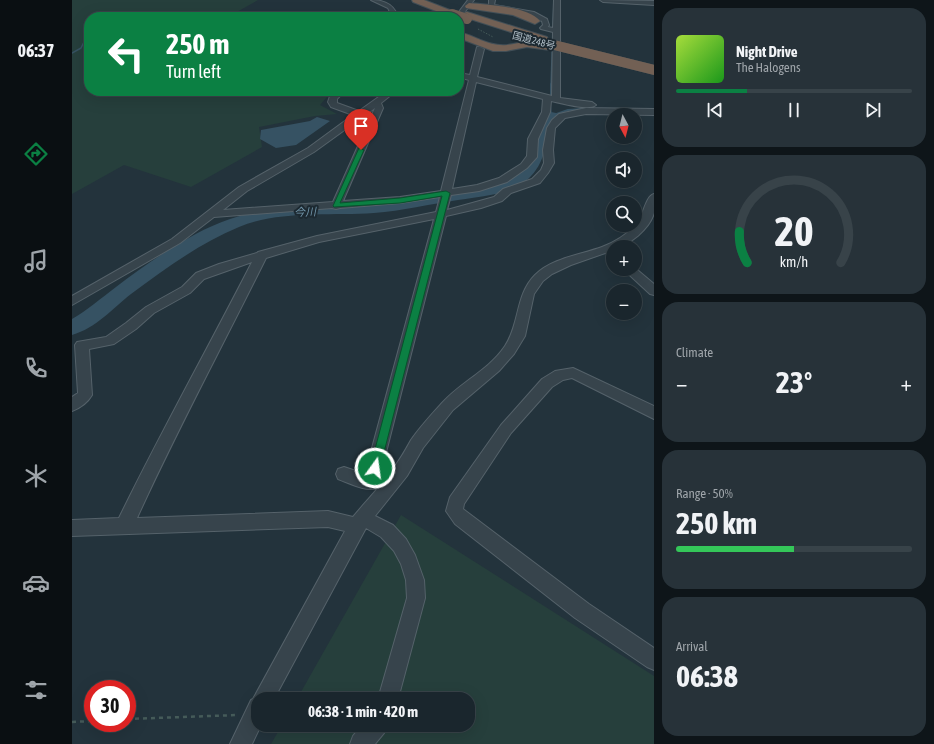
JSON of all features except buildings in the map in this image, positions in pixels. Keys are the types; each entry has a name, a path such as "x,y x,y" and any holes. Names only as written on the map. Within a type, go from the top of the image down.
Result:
{"highway":[{"name":"国道248号","path":"416,0 454,12"},
{"name":"国道248号","path":"426,0 455,12"},
{"path":"429,0 456,12"},
{"path":"464,14 514,13 526,16 535,21"},
{"name":"国道248号","path":"464,15 551,38 566,44 654,65"},
{"path":"464,15 515,26 527,25 535,21"},
{"path":"464,16 514,39 515,42 510,47"},
{"path":"535,21 530,28 532,31 654,70"},
{"path":"464,37 488,47 500,48 527,44 551,38"}],"street":[{"path":"374,0 390,7 393,12"},
{"path":"492,0 490,6 541,17 546,23 543,28 551,38"},
{"path":"72,405 85,395 82,345 109,341 150,310 186,290 200,276 262,254 317,239 407,222 444,201 503,180 524,166 532,157 533,138 551,99 551,38 558,0"},
{"path":"603,0 654,4"},
{"path":"480,49 464,77 551,99 585,105 654,105"},
{"path":"335,96 332,102 334,106 361,115"},
{"path":"72,301 163,249 194,228 244,189 310,150 386,96"},
{"path":"344,474 371,483 444,201 461,96"},
{"path":"336,206 379,108 378,102"},
{"path":"210,214 336,206 400,200 444,201 477,206 498,199 507,191 536,181 545,171 549,163 548,150 551,128 562,116 586,111 654,112"},
{"path":"624,240 640,228 646,219 654,197"},
{"path":"266,692 360,522 401,471 418,443 448,406 494,367 509,350 518,336 528,294 539,278 548,271 567,262 606,253"},
{"path":"124,526 160,451 180,416 262,254"},
{"path":"637,276 654,291"},
{"path":"654,413 573,373 560,375 547,384 506,430 456,502 454,511 460,519 582,611 654,660"},
{"path":"72,528 328,519 360,522 387,532 400,545 410,561 415,580 416,598 390,692"},
{"path":"241,744 251,722"},
{"path":"361,744 370,732"}],"path":[{"path":"136,719 251,708"},
{"path":"72,722 84,721"}],"green space":[{"path":"72,0 258,0 237,12 84,12 84,96 328,96 320,105 337,114 315,116 259,127 262,147 191,187 124,165 72,194"},
{"path":"401,515 654,676 654,744 271,744 278,732 475,732 475,692 301,692"}],"water":[{"path":"317,117 330,121 296,145 276,148 260,139 261,130 310,121"}],"waterway":[{"path":"551,85 554,0"},
{"path":"72,53 81,48 84,42"},
{"path":"551,85 551,99"},
{"path":"550,105 551,116 568,110 585,109"},
{"path":"642,109 654,109"},
{"name":"今川","path":"72,328 93,316 149,272 206,237 234,223 267,214 285,212 396,206 485,191 512,183 526,173 531,167 535,160 543,130 551,116"}],"route":[{"path":"361,150 336,206 380,203 446,193 375,468"}]}
